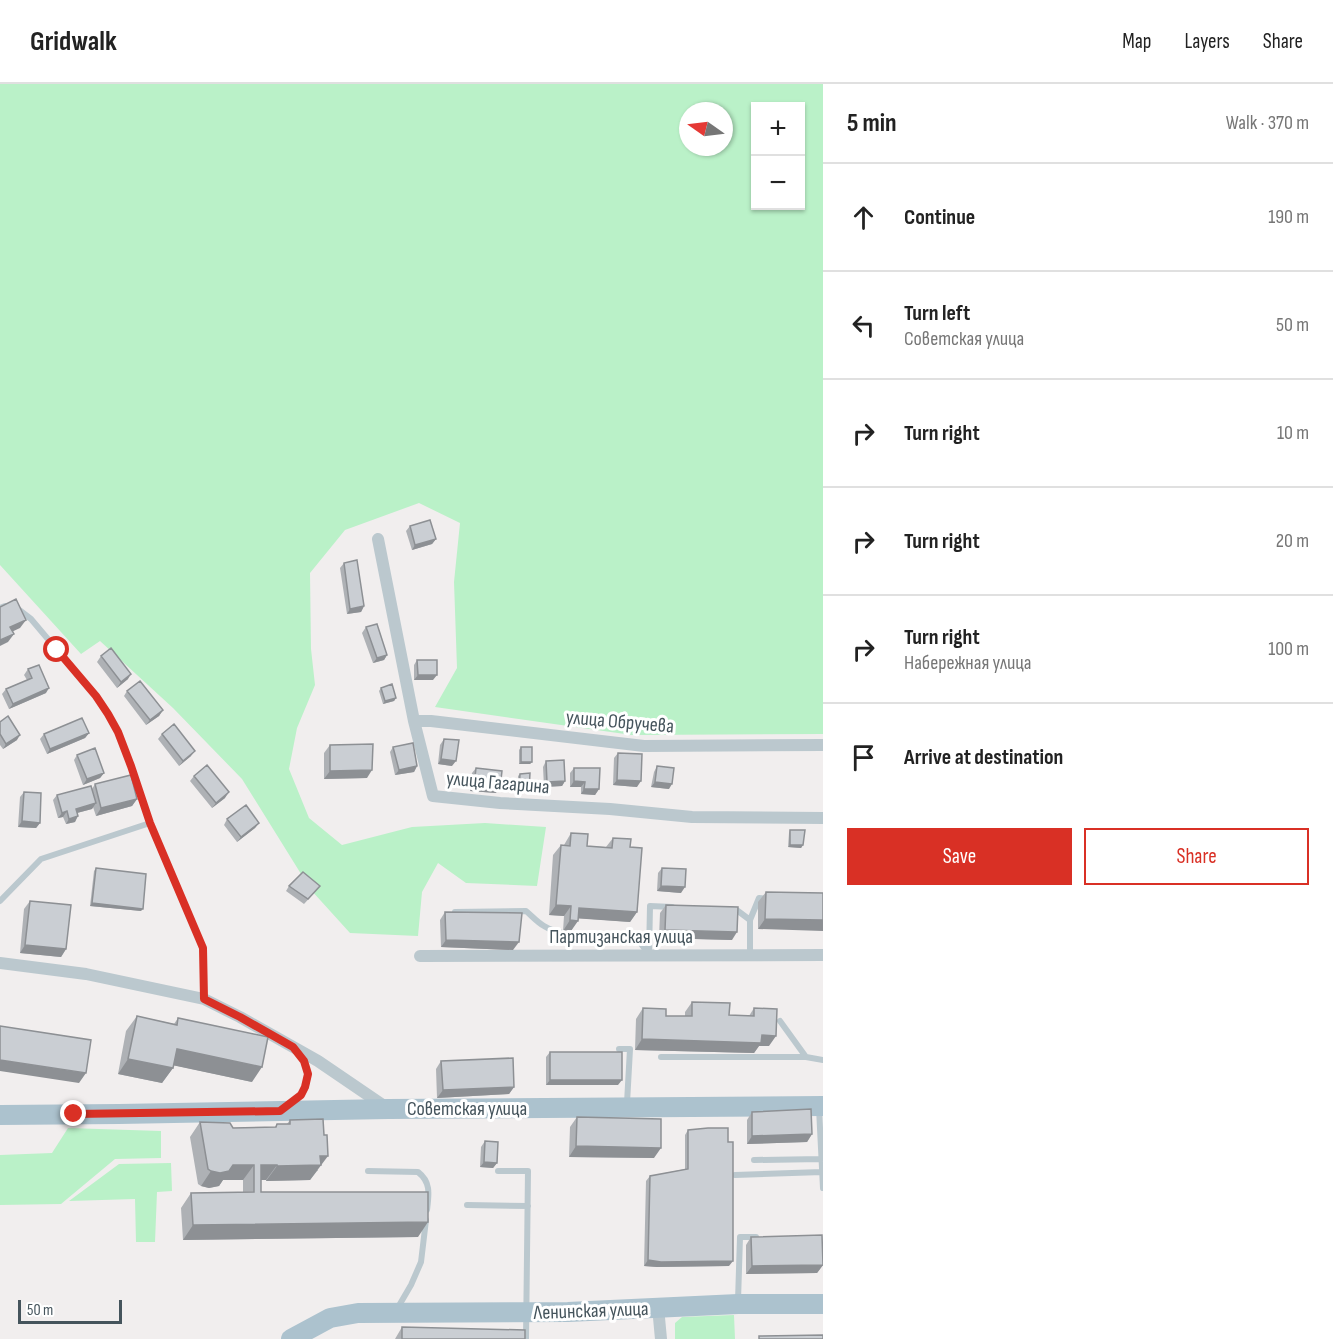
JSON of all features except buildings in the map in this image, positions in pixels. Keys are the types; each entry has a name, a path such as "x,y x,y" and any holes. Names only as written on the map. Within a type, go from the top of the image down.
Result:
{"main road":[{"name":"Советская улица","path":"388,1109 821,1106"},
{"path":"0,1115 388,1109"},
{"name":"Ленинская улица","path":"291,1339 330,1318 358,1313 568,1312 738,1304 823,1304"}],"street":[{"name":"улица Гагарина","path":"378,539 414,720 433,796 692,817 823,818"},
{"name":"улица Обручева","path":"414,720 644,746 823,745"},
{"name":"Партизанская улица","path":"420,956 823,956"},
{"name":"Советская улица","path":"0,963 86,974 204,999 318,1061 388,1109"},
{"path":"658,1307 661,1339"}],"lane":[{"path":"0,608 15,606 32,620 96,696 108,714 122,741 150,823 203,948 204,999"},
{"path":"0,901 41,859 150,823"},
{"path":"750,955 750,920 759,898 780,899"},
{"path":"649,955 650,906 674,907"},
{"path":"721,908 738,911 750,920"},
{"path":"455,912 526,911 544,927 556,931 579,936 618,936 633,939 641,944 649,955"},
{"path":"780,1021 806,1057"},
{"path":"280,1111 301,1095 307,1081 308,1074 304,1061 293,1047"},
{"path":"619,1049 630,1049 627,1107"},
{"path":"661,1057 806,1057 823,1060"},
{"path":"821,1106 823,1188"},
{"path":"754,1160 821,1159"},
{"path":"368,1171 418,1172 426,1180 428,1186 421,1262 395,1313"},
{"path":"498,1171 528,1171 526,1339"},
{"path":"735,1175 822,1172"},
{"path":"467,1205 528,1206"},
{"path":"738,1304 740,1237 764,1237"}],"green space":[{"path":"0,84 823,84 823,734 632,735 435,707 457,668 454,582 460,523 419,503 345,530 310,573 311,649 315,685 297,728 289,769 309,818 342,845 412,827 485,823 546,827 537,886 466,883 438,863 422,892 418,936 350,933 311,890 242,779 173,708 100,641 81,654 0,565"},
{"path":"68,1128 161,1131 161,1158 115,1159 61,1204 0,1205 0,1155 52,1153"},
{"path":"171,1163 172,1191 157,1192 155,1242 136,1242 135,1199 69,1201 119,1164"},
{"path":"734,1315 735,1339 675,1339 675,1323 682,1317"}],"route":[{"path":"57,650 96,696 118,732 150,823 203,948 204,999 293,1047 304,1061 308,1074 301,1095 280,1111 74,1114"}]}
